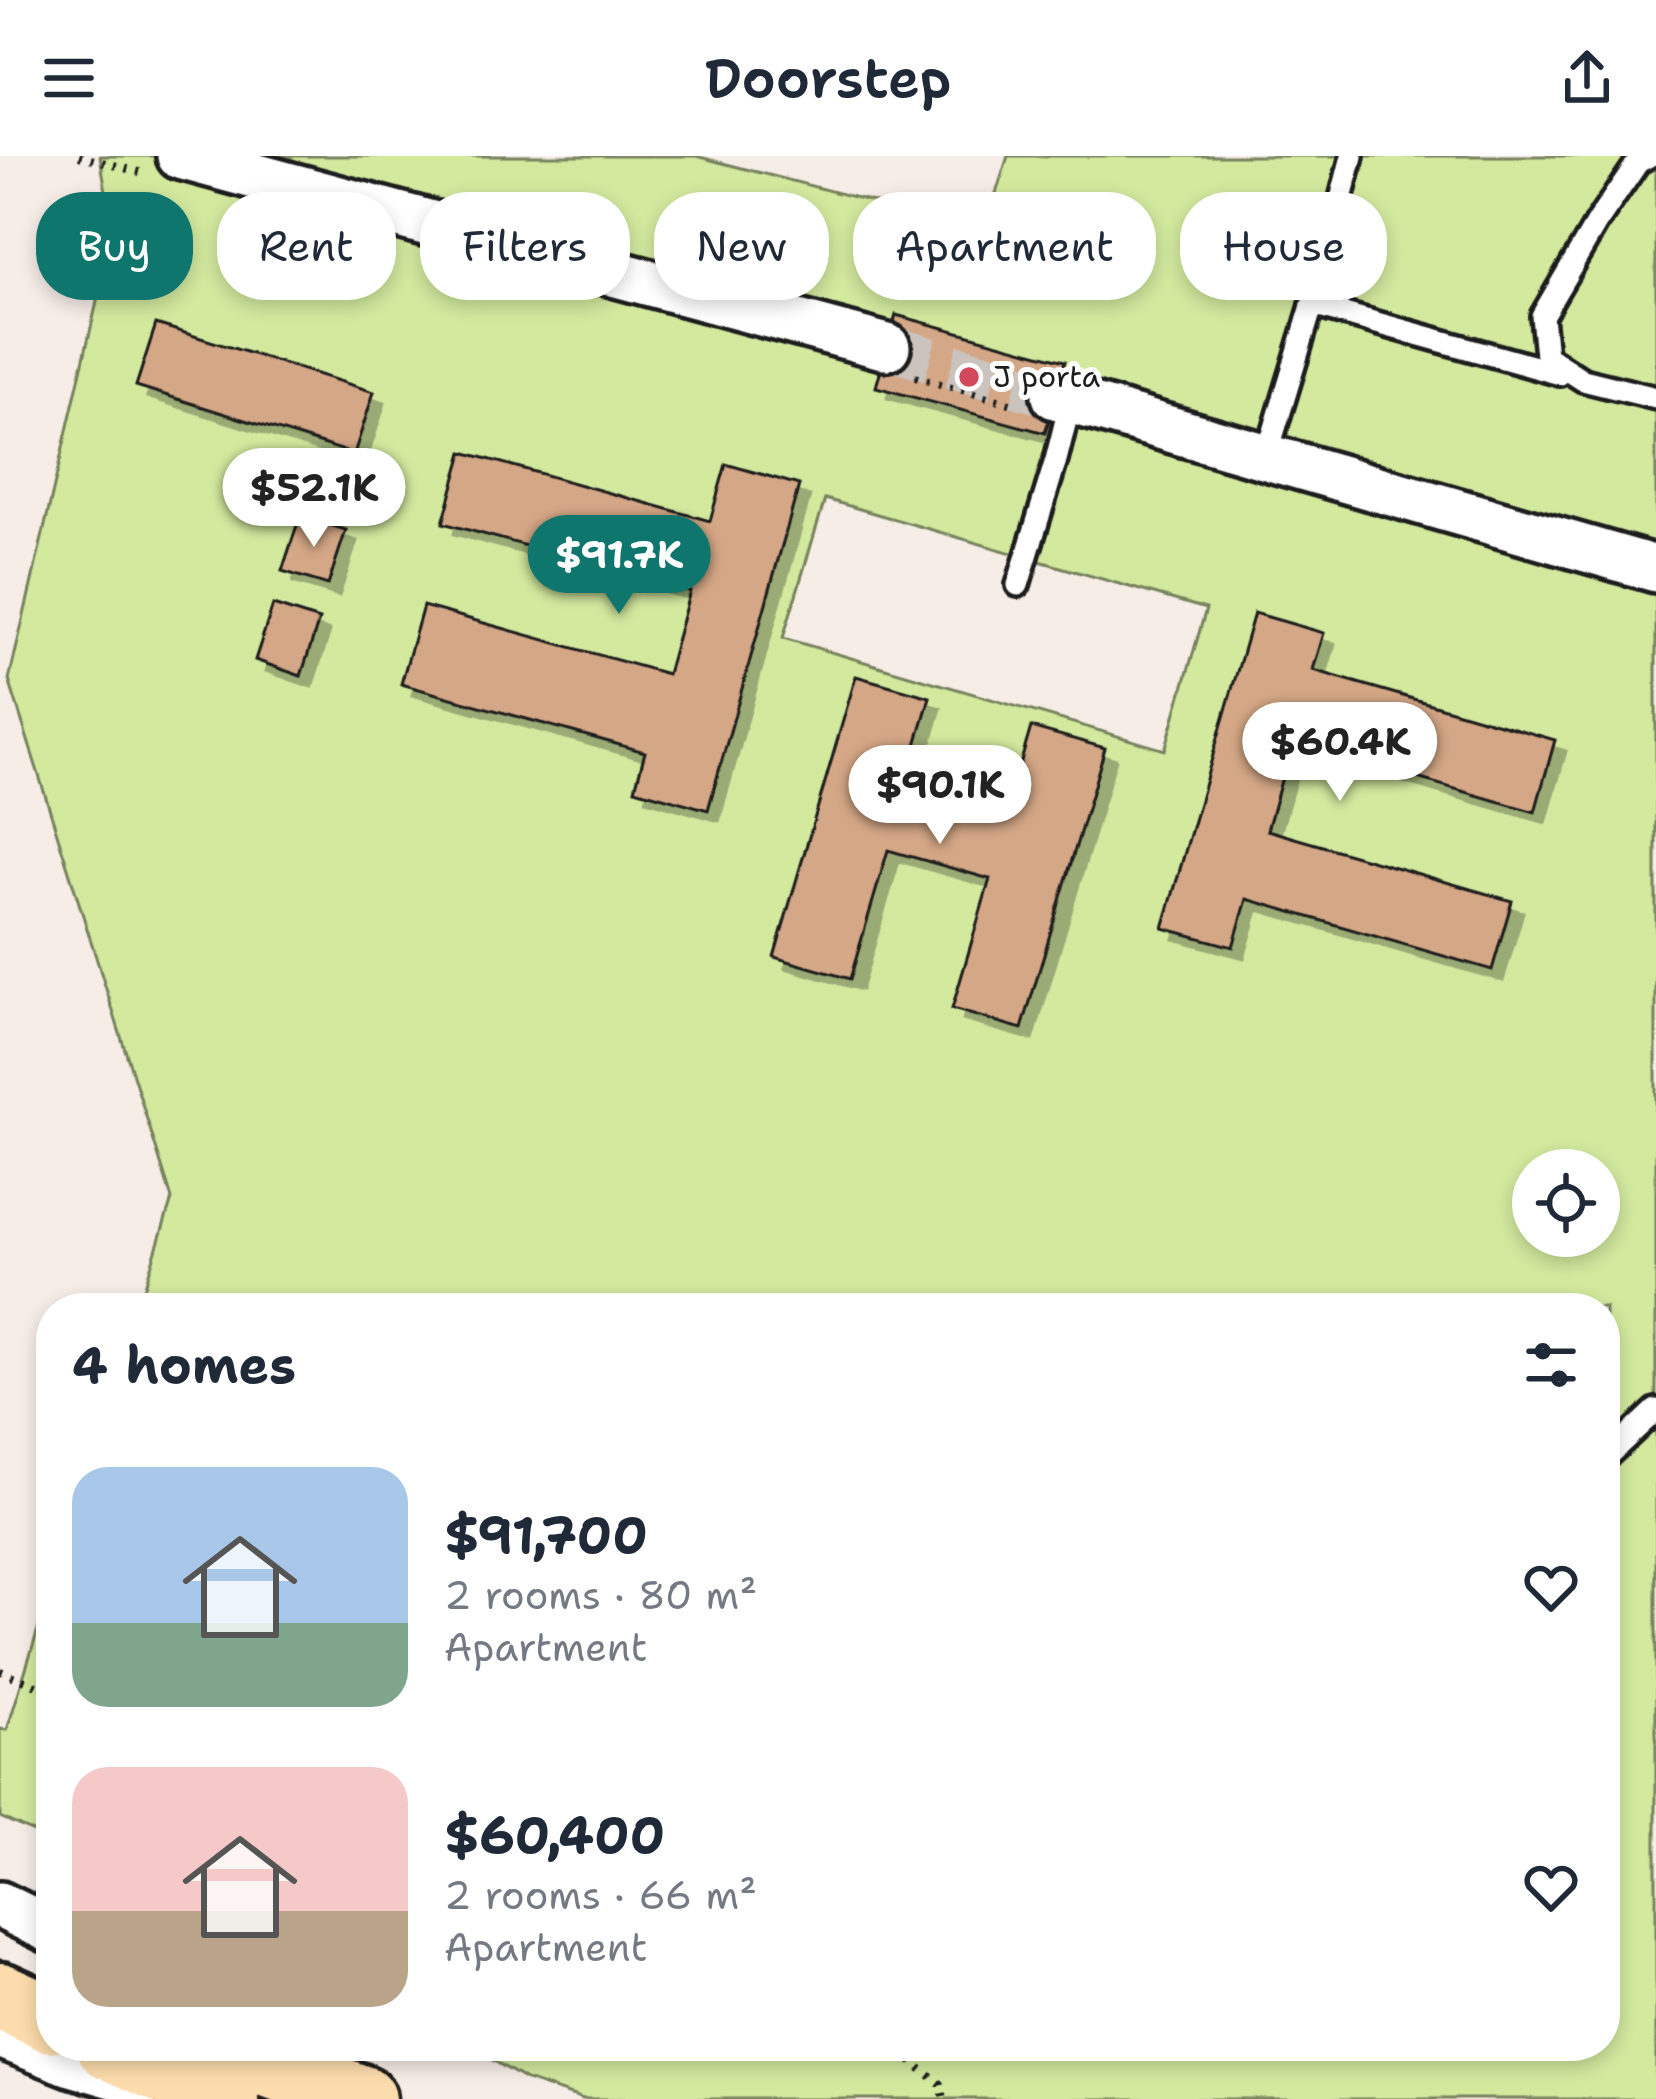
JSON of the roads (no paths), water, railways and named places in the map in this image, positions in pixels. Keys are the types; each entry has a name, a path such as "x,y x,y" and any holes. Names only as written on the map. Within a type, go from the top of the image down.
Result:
{"main road":[{"path":"0,1947 36,1963"},
{"path":"0,1996 36,2012"},
{"path":"143,2061 226,2099"},
{"path":"259,2061 363,2099"}],"street":[{"path":"180,156 895,361"},
{"path":"1052,402 1656,569"},
{"path":"0,1905 36,1923"},
{"path":"0,2035 36,2049"},
{"path":"66,2061 195,2099"},
{"path":"298,2061 363,2099"}],"lane":[{"path":"1266,458 1352,156"},
{"path":"1583,380 1546,356 1542,316 1597,222 1638,162 1648,156"},
{"path":"1312,305 1656,398"},
{"path":"1018,585 1057,460 1052,402"},
{"path":"1620,1444 1656,1410"}],"tunnel":[{"path":"887,347 1055,396"}],"place":[{"name":"J porta","path":"969,377"}]}
